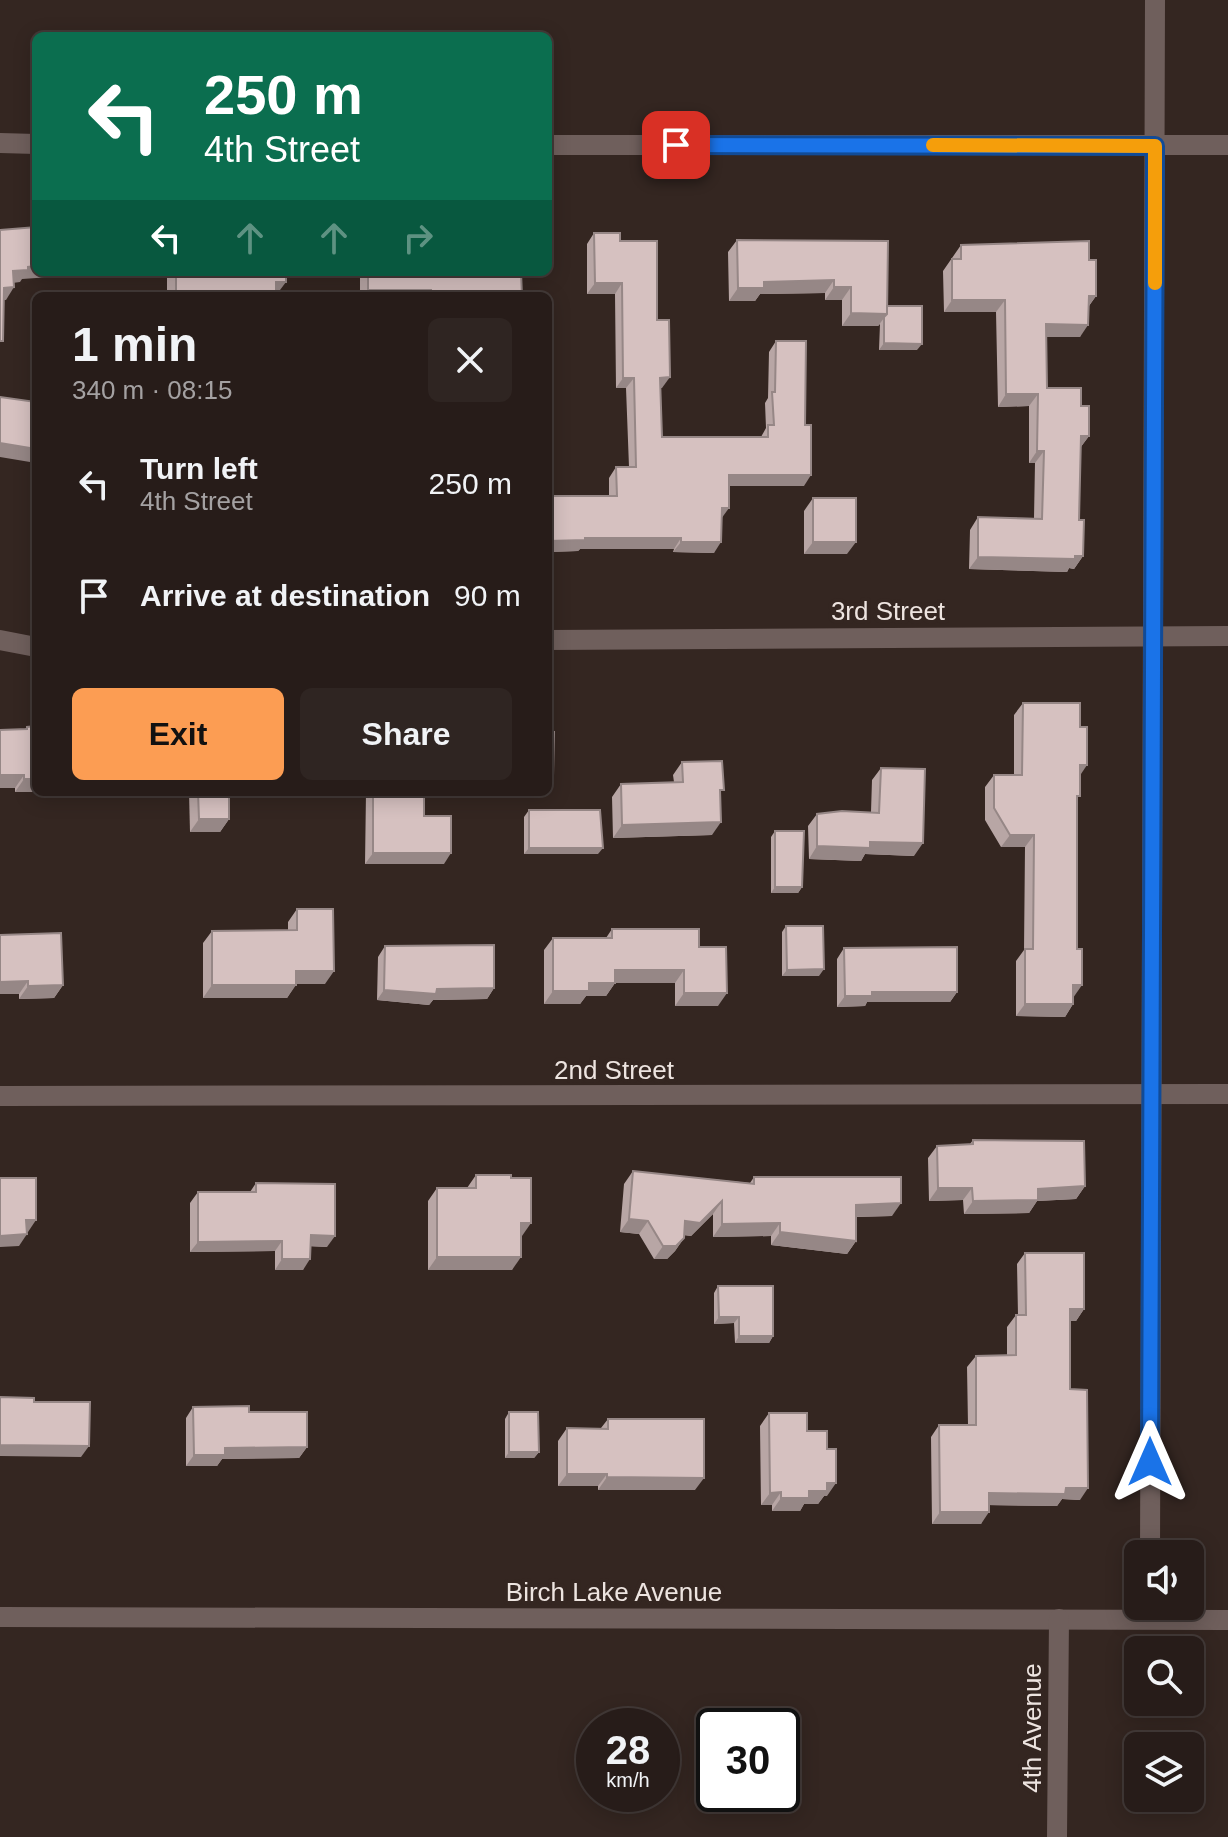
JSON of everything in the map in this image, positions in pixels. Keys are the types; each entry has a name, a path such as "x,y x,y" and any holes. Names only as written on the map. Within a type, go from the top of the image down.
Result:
{"street":[{"path":"1150,1540 1155,0"},
{"path":"0,143 32,144"},
{"path":"552,145 1228,145"},
{"name":"3rd Street","path":"552,640 1228,636"},
{"path":"0,640 32,646"},
{"name":"2nd Street","path":"0,1096 1228,1094"},
{"name":"Birch Lake Avenue","path":"0,1617 1059,1619 1124,1615"},
{"name":"Birch Lake Avenue","path":"1204,1618 1228,1620"},
{"name":"4th Avenue","path":"1057,1837 1059,1619"}],"building":[{"path":"32,227 32,266 28,270 13,271 14,287 4,288 3,341 0,341 0,230"},
{"path":"594,233 620,233 620,241 657,241 657,320 669,320 670,377 660,378 662,437 768,437 768,425 774,425 772,392 775,392 776,341 806,341 805,425 811,425 811,475 729,475 729,508 722,508 721,542 681,542 681,538 552,541 552,496 617,496 616,467 636,467 634,378 623,378 622,283 595,283"},
{"path":"737,240 888,241 887,314 851,313 851,287 834,287 834,280 764,282 764,288 738,288"},
{"path":"1089,241 1089,260 1096,260 1096,296 1089,296 1088,325 1046,324 1047,388 1081,388 1081,406 1089,406 1089,436 1081,436 1079,520 1084,520 1083,556 1075,556 1075,559 978,557 978,517 1042,519 1044,451 1037,451 1038,394 1006,394 1005,300 952,300 952,259 961,259 961,245"},
{"path":"176,276 286,276 286,282 276,282 276,291 176,292"},
{"path":"368,276 521,276 522,292 431,292 368,290"},
{"path":"887,306 922,306 922,344 884,343"},
{"path":"0,397 32,401 32,448 0,443"},
{"path":"813,498 856,498 856,542 813,542"},
{"path":"1023,703 1080,703 1080,727 1087,727 1087,765 1080,765 1080,796 1077,796 1077,949 1082,949 1082,985 1073,985 1073,1004 1025,1004 1025,949 1033,949 1034,835 1010,835 994,808 994,775 1022,775"},
{"path":"32,726 32,779 24,779 24,775 0,775 0,730"},
{"path":"552,732 554,732 553,776"},
{"path":"722,761 724,790 720,790 721,822 622,825 621,784 683,782 682,762"},
{"path":"881,768 925,769 923,843 870,842 870,848 817,846 817,814 842,811 879,813"},
{"path":"198,796 229,796 229,819 199,819"},
{"path":"373,796 424,796 424,816 451,816 451,853 373,853"},
{"path":"529,810 600,810 603,848 529,848"},
{"path":"775,831 804,831 802,887 775,887"},
{"path":"297,909 333,909 334,971 296,971 296,985 212,985 212,931 297,930"},
{"path":"786,926 823,926 824,969 787,970"},
{"path":"612,929 699,929 699,947 726,947 727,993 684,993 684,970 615,970 615,983 589,983 589,991 553,991 553,938 612,938"},
{"path":"61,933 63,985 28,986 28,981 0,982 0,935"},
{"path":"494,945 494,988 437,989 436,994 384,990 385,946"},
{"path":"957,947 957,992 872,992 872,996 845,996 844,948"},
{"path":"973,1140 1084,1141 1085,1186 1038,1189 1038,1200 973,1201 972,1188 938,1188 937,1146 973,1144"},
{"path":"633,1171 754,1184 754,1177 901,1177 901,1203 856,1205 856,1241 780,1232 780,1223 722,1224 722,1201 700,1223 685,1221 684,1238 676,1246 663,1246 648,1221 629,1219"},
{"path":"476,1175 531,1178 531,1223 521,1223 521,1257 437,1257 437,1188 476,1188"},
{"path":"0,1178 36,1178 36,1220 26,1220 27,1234 0,1236"},
{"path":"256,1183 335,1184 335,1236 311,1235 310,1259 282,1259 282,1241 198,1242 198,1192 256,1192"},
{"path":"1025,1253 1084,1253 1084,1309 1070,1309 1070,1389 1087,1390 1088,1488 1066,1488 1065,1494 989,1493 989,1512 940,1512 939,1425 976,1425 976,1356 1016,1355 1016,1315 1026,1315"},
{"path":"718,1286 773,1286 773,1336 739,1336 739,1317 719,1317"},
{"path":"0,1397 34,1398 34,1402 90,1402 89,1446 0,1445"},
{"path":"249,1406 249,1412 307,1412 307,1447 225,1448 225,1455 194,1455 193,1407"},
{"path":"509,1412 538,1412 539,1452 509,1452"},
{"path":"769,1413 807,1413 807,1431 827,1431 827,1449 836,1449 836,1483 827,1483 827,1491 809,1491 809,1498 781,1498 781,1492 770,1493"},
{"path":"608,1419 704,1419 704,1478 567,1474 567,1428 608,1429"}],"slow traffic":[{"path":"933,145 1155,146 1155,283"}],"route":[{"path":"676,145 1155,146 1150,1462"}]}
